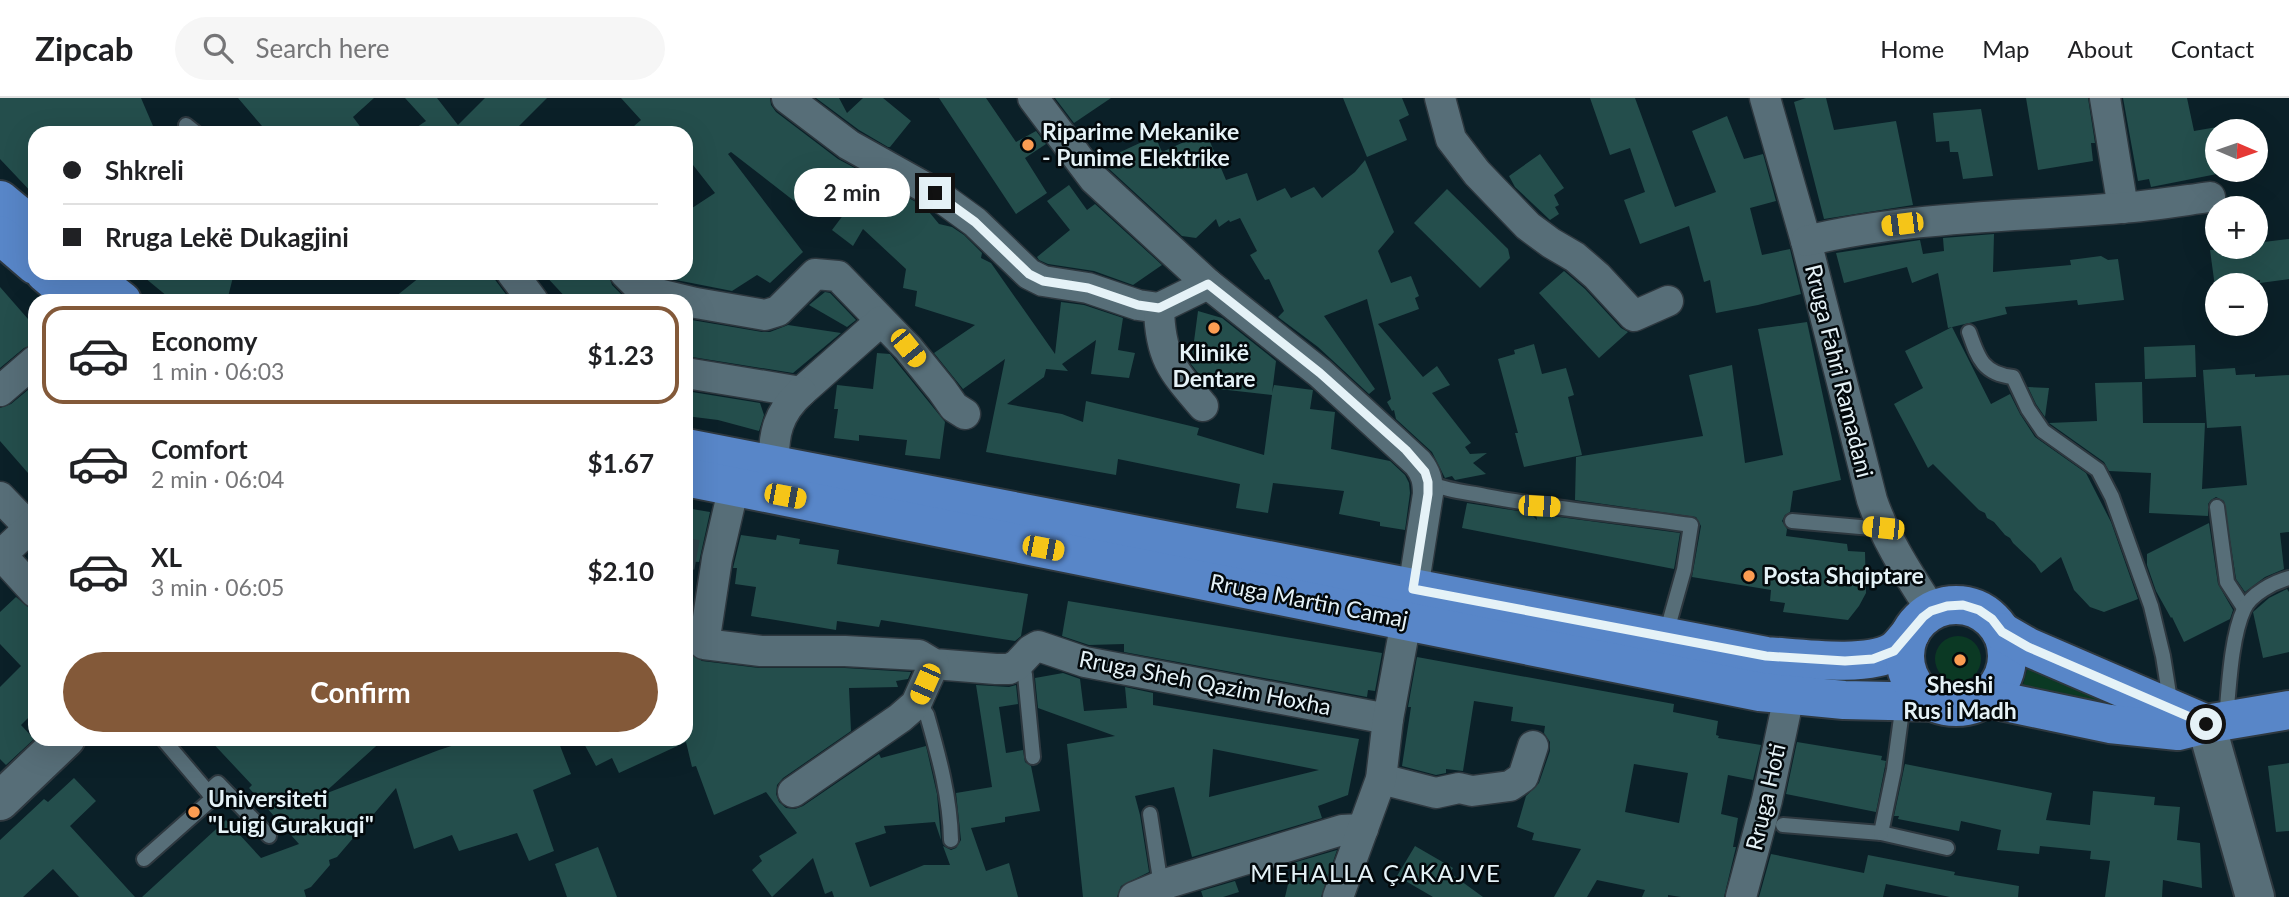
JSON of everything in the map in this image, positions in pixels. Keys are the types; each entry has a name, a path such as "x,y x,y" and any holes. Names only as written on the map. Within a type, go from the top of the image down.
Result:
{"main road":[{"path":"0,200 28,223"},
{"path":"0,235 28,259"},
{"path":"53,280 70,294"},
{"path":"95,280 113,294"},
{"name":"Rruga Martin Camaj","path":"693,450 774,465 1410,605 1789,696 1919,702"},
{"name":"Rruga Martin Camaj","path":"693,478 1410,605 1665,637 1766,656 1845,661 1873,659 1894,651 1921,623"},
{"path":"2002,632 2008,656 2006,668 2002,680 1986,698 1969,706 1952,707 1919,702 1922,693 1912,681 1906,666 1906,650 1921,623 1947,606 1963,605 1979,610 1992,619 2002,632 2028,647 2172,709 2216,722"},
{"path":"1986,698 2110,724 2178,731 2289,710"},
{"path":"2216,722 2255,897"},
{"path":"3,791 56,746"}],"street":[{"path":"788,98 849,145 935,193 975,222 1029,274 1061,285 1088,288 1138,305 1159,308 1208,284"},
{"path":"1033,98 1094,179 1208,284 1329,381 1406,450 1425,472 1428,482 1410,605 1388,719 1381,779 1338,897"},
{"path":"1440,98 1451,139 1477,173 1528,226 1575,257 1597,276 1634,316 1668,301"},
{"name":"Rruga Fahri Ramadani","path":"1765,98 1806,241 1872,500 1902,564 1921,623"},
{"path":"2105,98 2123,208"},
{"name":"Rruga Fahri Ramadani","path":"1806,241 1852,230 1953,218 2123,208 2205,198"},
{"path":"693,302 765,315 778,311 815,274 838,276 881,321 954,407 965,414"},
{"path":"632,280 642,290 659,294"},
{"path":"1159,308 1164,352 1174,372 1203,406"},
{"path":"774,465 774,448 786,406 881,321"},
{"path":"0,391 28,367"},
{"path":"693,374 801,392"},
{"path":"695,647 707,557 734,486"},
{"path":"0,497 28,522"},
{"path":"28,530 1,555 28,584"},
{"name":"Rruga Sheh Qazim Hoxha","path":"695,647 919,655 934,664 1009,668 1038,646 1085,663 1388,719"},
{"path":"793,792 916,704 934,664"},
{"name":"Rruga Hoti","path":"1741,897 1767,800 1789,696"},
{"path":"1381,779 1436,793 1510,786 1523,777 1533,746"},
{"path":"1148,892 1342,830 1363,829"}],"lane":[{"path":"1969,332 1976,353 1988,370 1999,376 2013,377 2028,409 2043,431 2098,470 2112,497 2151,606 2164,656 2172,709"},
{"path":"1428,482 1447,489 1539,506 1691,525 1684,570 1665,637"},
{"path":"2217,507 2227,582 2244,608"},
{"path":"1792,521 1883,528"},
{"path":"2216,722 2244,608 2252,597 2289,578"},
{"path":"1021,660 1025,675 1033,757"},
{"path":"1881,833 1894,770 1919,702"},
{"path":"916,704 927,715 944,778 950,809 951,840"},
{"path":"144,859 213,798 169,746"},
{"path":"208,792 218,783 269,836"},
{"path":"1148,892 1150,814"},
{"path":"1783,825 1881,833 1947,848"}],"green space":[{"path":"1958,636 1974,643 1981,659 1974,675 1958,682 1942,675 1935,659 1942,643"},
{"path":"2028,667 2131,713 2020,695"}],"building":[{"path":"0,98 141,98 153,126 28,126 28,189 0,159"},
{"path":"238,98 374,98 353,117 360,126 262,126"},
{"path":"405,98 437,98 458,125 485,98 547,98 519,126 418,126 426,121"},
{"path":"621,98 770,98 776,112 838,159 864,173 850,189 888,217 905,196 925,207 939,224 952,227 964,235 982,253 981,258 991,263 1055,354 1061,302 1084,305 1123,318 1118,350 1135,353 1129,378 1091,374 1096,340 1062,364 1068,371 1046,369 1044,377 1007,404 1062,414 1083,422 1086,401 1199,428 1197,435 1264,455 1272,395 1210,388 1191,364 1198,311 1222,318 1276,361 1272,393 1274,385 1313,390 1310,409 1335,412 1331,449 1390,461 1405,475 1410,493 1405,530 1339,514 1344,491 1273,483 1268,513 1236,508 1240,484 1118,459 1116,475 986,452 1005,359 963,389 934,353 975,325 915,306 917,291 903,288 906,269 863,229 853,246 832,230 847,210 817,184 798,204 731,152 728,154 803,252 770,283 757,275 732,291 676,280 693,280 693,207 715,193 693,165 693,126 634,126 641,120"},
{"path":"816,98 839,98 847,113 863,98 883,98 911,121 888,147 859,130"},
{"path":"939,98 986,98 1016,142 1036,131 1046,144 1025,158 1047,193 1016,214"},
{"path":"1055,98 1111,98 1074,123"},
{"path":"1343,98 1402,98 1409,115 1399,120 1407,140 1367,157"},
{"path":"1590,98 1635,98 1675,207 1716,192 1692,131 1727,116 1744,159 1763,154 1776,201 1750,208 1762,255 1790,249 1801,294 1716,313 1710,280 1704,282 1689,226 1640,244 1624,200 1645,192 1630,148 1610,155"},
{"path":"1806,98 1826,98 1834,130 1896,121 1913,205 1824,219 1794,102"},
{"path":"2026,98 2088,98 2095,143 2091,143 2093,161 2038,170"},
{"path":"2123,98 2187,98 2194,131 2205,129 2205,176 2151,187 2149,179 2138,181"},
{"path":"1981,109 1993,176 1963,179 1958,152 1950,152 1949,141 1936,142 1933,113"},
{"path":"1206,132 1226,180 1247,173 1257,201 1285,188 1291,198 1314,187 1322,198 1355,172 1365,160 1394,232 1378,251 1391,283 1411,276 1419,296 1415,298 1419,309 1378,324 1423,377 1437,366 1450,385 1432,393 1471,443 1465,447 1470,454 1487,453 1473,463 1486,474 1455,480 1452,476 1445,478 1432,452 1396,419 1394,410 1392,411 1387,402 1391,399 1367,299 1324,316 1375,389 1369,394 1318,347 1278,317 1284,311 1269,279 1265,280 1250,255 1257,251 1240,218 1230,222 1229,220 1219,227 1216,219 1196,238 1182,236 1107,167 1103,160 1155,136 1162,152"},
{"path":"1540,154 1564,188 1554,195 1559,205 1555,207 1559,214 1550,220 1515,187 1509,176"},
{"path":"1069,185 1087,210 1095,204 1162,265 1133,285 1094,271 1048,264 1039,260 1037,257 1070,230 1047,201"},
{"path":"1447,189 1508,249 1510,258 1480,288 1414,223"},
{"path":"1994,234 1993,272 2071,265 2070,260 2101,256 2108,260 2118,259 2124,300 2078,305 2077,300 2005,307 2007,314 1948,328 1938,273 1912,283 1907,267 1844,283 1836,253 1920,240 1923,254 1944,251 1943,238"},
{"path":"2289,239 2289,279 2268,282 2268,273 2213,273 2211,259 2268,259 2268,242"},
{"path":"1564,271 1628,332 1599,358 1539,293"},
{"path":"148,280 232,280 229,294 164,294"},
{"path":"416,280 495,280 506,294 399,294"},
{"path":"550,280 610,280 621,294 562,294"},
{"path":"0,287 28,319 28,347 0,368"},
{"path":"825,292 830,293 856,320 847,327 809,305"},
{"path":"693,320 762,332 788,325 841,333 793,373 693,357"},
{"path":"1807,322 1841,480 1793,491 1790,512 1782,521 1787,529 1786,536 1847,544 1848,551 1865,552 1866,593 1848,620 1783,612 1785,603 1770,601 1771,590 1692,577 1701,526 1696,517 1575,500 1576,457 1703,436 1689,375 1732,365 1745,463 1783,455 1758,329"},
{"path":"1952,327 1991,404 2010,394 2035,437 2086,473 2111,522 2138,599 2104,612 2090,607 2074,590 2061,557 2041,573 2010,538 1933,464 1928,468 1894,404 1923,388 1905,351"},
{"path":"1534,344 1542,374 1566,368 1574,395 1568,397 1582,455 1524,467 1515,433 1518,433 1498,359 1515,354 1514,350"},
{"path":"2195,345 2196,377 2145,379 2144,347"},
{"path":"877,353 890,354 945,422 940,459 905,455 907,440 859,435 859,441 834,438 838,409 834,409 837,385 873,389"},
{"path":"2235,368 2236,375 2289,375 2289,532 2280,533 2284,569 2265,577 2245,592 2236,579 2224,501 2216,497 2211,500 2208,504 2208,516 2149,513 2151,473 2109,471 2104,462 2049,423 2097,421 2095,383 2142,382 2143,423 2205,423 2202,489 2247,485 2241,426 2207,428 2203,370"},
{"path":"2028,387 2049,388 2045,417 2036,404"},
{"path":"28,390 28,473 0,441 0,408 11,404"},
{"path":"693,392 760,403 764,415 759,431 718,420 693,417"},
{"path":"1467,503 1530,513 1537,520 1536,514 1680,533 1674,569 1462,528"},
{"path":"693,509 710,512 699,562 693,562"},
{"path":"2209,523 2218,584 2233,610 2230,619 2184,642 2156,591 2147,565 2147,554"},
{"path":"741,535 776,540 777,535 800,539 799,544 839,550 837,564 1028,594 1021,636 1015,641 881,620 879,627 837,621 836,630 751,616 756,587 735,584 737,568 733,568"},
{"path":"2287,589 2289,652 2263,658 2253,612 2269,598"},
{"path":"16,597 28,607 28,718 21,725 28,733 28,745 6,765 0,759 0,687 21,666 0,644 0,612"},
{"path":"1068,601 1382,653 1375,691 1368,690 1367,697 1124,652 1124,644 1089,645 1062,636"},
{"path":"693,655 702,661 759,668 845,668 911,672 908,679 896,681 898,687 849,688 851,731 783,778 777,785 779,802 786,808 795,809 879,754 881,758 926,746 937,794 941,840 935,822 884,826 886,833 855,843 870,887 924,865 950,865 943,846 951,850 956,848 961,840 956,793 992,787 976,685 1016,685 1018,704 999,707 1006,753 1023,750 1025,762 1031,766 1040,811 1005,817 1005,822 971,828 986,871 1009,863 1018,897 834,897 832,891 825,894 813,858 772,897 752,870 762,861 759,856 797,833 766,792 714,815 696,766 692,767 687,746 693,746"},
{"path":"1417,657 1674,704 1673,712 1718,721 1718,738 1761,745 1753,780 1728,775 1721,814 1738,818 1733,847 1736,847 1724,897 1642,897 1645,890 1597,880 1587,897 1554,897 1581,849 1532,840 1534,833 1517,827 1526,796 1539,783 1550,751 1550,742 1544,733 1545,726 1511,721 1513,707 1474,701 1463,771 1446,769 1446,773 1436,775 1402,766 1411,707 1408,707","holes":["1634,764 1688,773 1679,823 1625,812"]},
{"path":"1063,673 1080,679 1084,711 1127,708 1125,687 1153,693 1153,705 1359,739 1348,795 1318,806 1322,818 1192,857 1174,787 1135,796 1149,872 1121,886 1117,897 1083,897 1067,744 1115,736 1038,708 1035,678","holes":["1213,749 1319,770 1209,797"]},
{"path":"1797,742 1882,756 1881,760 1886,761 1876,812 1786,794"},
{"path":"215,746 376,746 322,795 451,746 560,746 571,774 533,790 554,851 529,861 517,833 459,851 452,835 414,849 396,788 337,857 329,860 330,865 311,887 304,890 306,897 142,897 226,820 261,858 299,844 249,788 252,785"},
{"path":"585,746 677,746 619,773 612,758 596,766"},
{"path":"2289,763 2289,831 2276,832 2268,766"},
{"path":"1905,764 2052,793 2046,820 2090,825 2093,791 2155,797 2154,805 2180,807 2177,840 2200,843 2202,888 2163,880 2162,897 2105,897 2110,861 2090,859 2091,851 2040,846 2039,854 1997,850 2001,830 1961,821 1959,831 1898,819 1899,816 1894,816"},
{"path":"74,778 96,801 70,826 135,897 79,897 53,869 23,897 0,897 0,840 44,799 48,802"},
{"path":"1415,846 1453,868 1450,873 1483,897 1433,897 1397,876"},
{"path":"598,847 617,897 567,897 555,864"},
{"path":"1337,850 1321,897 1285,897 1293,863"},
{"path":"1771,854 1864,873 1868,855 1955,872 1954,875 2019,886 2018,897 1950,897 1886,884 1883,897 1759,897"},
{"path":"1235,881 1239,892 1223,897 1203,897 1201,891"}],"tunnel":[{"path":"693,554 697,555"}],"place":[{"name":"Riparime Mekanike - Punime Elektrike","path":"1028,145"},
{"name":"Klinikë Dentare","path":"1214,328"},
{"name":"Posta Shqiptare","path":"1749,576"},
{"name":"Sheshi Rus i Madh","path":"1960,660"},
{"name":"Universiteti \"Luigj Gurakuqi\"","path":"194,812"}],"district":[{"name":"MEHALLA ÇAKAJVE","path":"1376,874"}],"route":[{"path":"935,193 975,222 1029,274 1043,281 1088,288 1123,301 1159,308 1208,284 1320,373 1406,450 1425,472 1428,494 1413,589 1766,656 1845,661 1873,659 1894,651 1931,611 1963,605 1979,610 1992,619 2002,632 2028,647 2206,724"}]}
